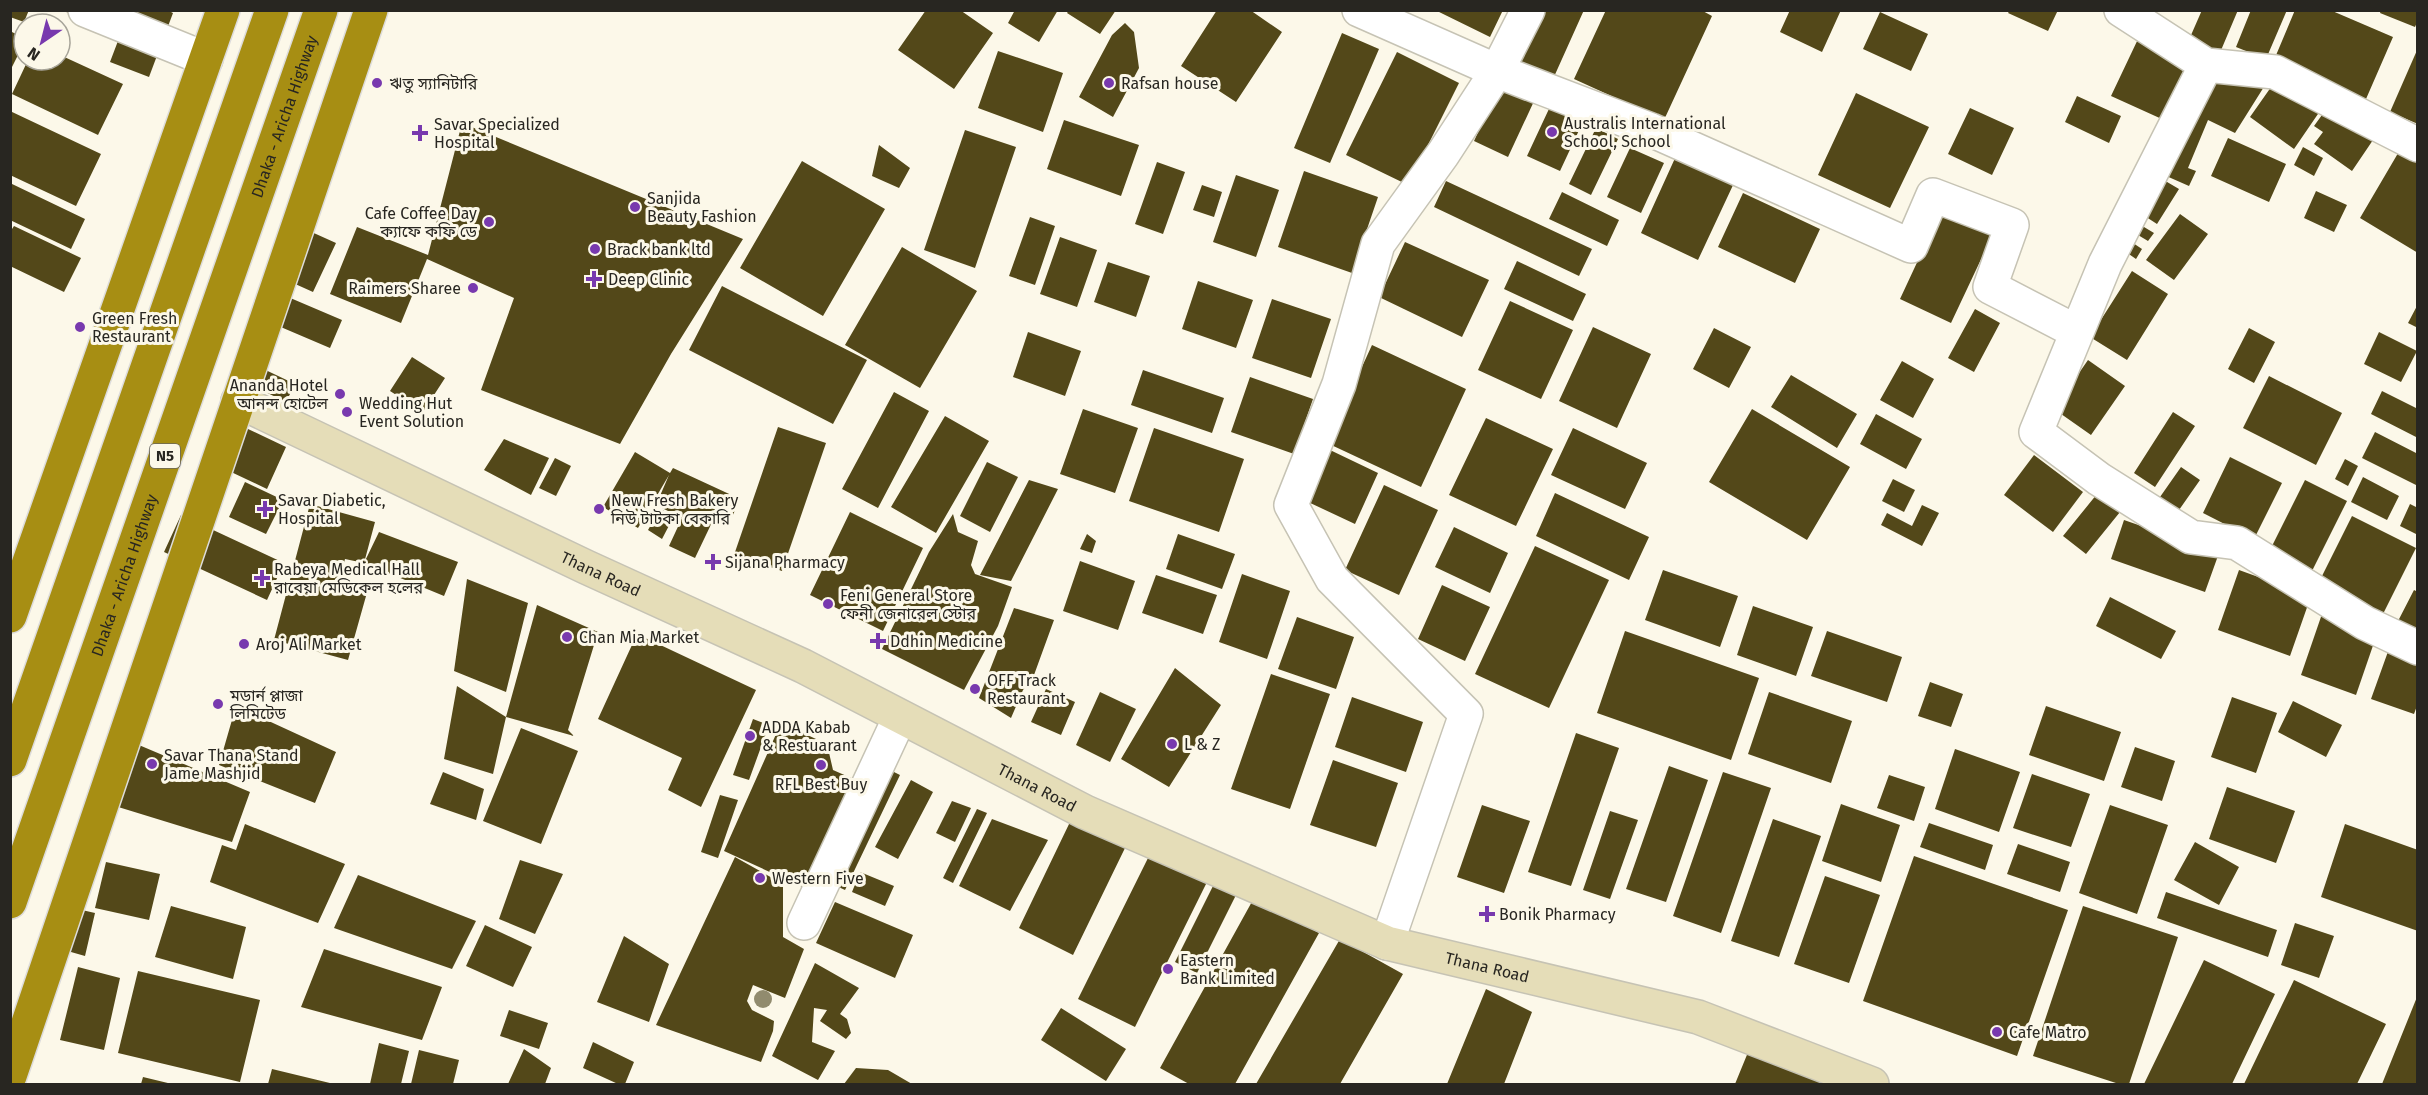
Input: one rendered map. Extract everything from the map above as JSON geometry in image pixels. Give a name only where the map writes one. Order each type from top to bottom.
[{"type":"highway","points":[[10,616],[223,10]]},
{"type":"highway","points":[[10,760],[272,10]]},
{"type":"highway","name":"Dhaka - Aricha Highway","points":[[10,902],[321,10]]},
{"type":"highway","points":[[10,1076],[371,10]]},
{"type":"street","points":[[85,10],[206,59]]},
{"type":"street","points":[[1359,10],[1497,70],[1651,130],[1911,246],[1933,195],[2012,225],[1990,287],[2077,332]]},
{"type":"street","points":[[1387,943],[1467,714],[1332,579],[1291,506],[1339,384],[1378,244],[1443,154],[1497,70],[1528,10]]},
{"type":"street","points":[[2121,10],[2206,65],[2275,72],[2418,145]]},
{"type":"street","points":[[2206,65],[2105,264],[2036,432],[2098,479],[2191,537],[2237,543],[2365,622],[2418,648]]},
{"type":"street","name":"Thana Road","points":[[238,401],[576,562],[803,666],[1085,812],[1387,943],[1698,1017],[1872,1084]]},
{"type":"street","points":[[804,923],[900,717]]},
{"type":"building","points":[[10,10],[29,10],[28,12],[12,12],[12,18]]},
{"type":"building","points":[[61,10],[167,10],[173,13],[149,77],[110,62],[121,33],[72,14],[72,12]]},
{"type":"building","points":[[926,10],[960,10],[993,33],[954,89],[898,50]]},
{"type":"building","points":[[1015,10],[1058,10],[1039,42],[1008,23]]},
{"type":"building","points":[[1069,10],[1116,10],[1100,34],[1067,13]]},
{"type":"building","points":[[1217,10],[1250,10],[1282,32],[1236,102],[1181,66]]},
{"type":"building","points":[[1435,10],[1503,10],[1490,37]]},
{"type":"building","points":[[1543,10],[1584,10],[1553,79],[1519,62]]},
{"type":"building","points":[[1606,10],[1701,10],[1712,16],[1664,120],[1574,79]]},
{"type":"building","points":[[1790,10],[1841,10],[1822,52],[1780,32]]},
{"type":"building","points":[[2010,10],[2058,10],[2048,31],[2008,13]]},
{"type":"building","points":[[2202,10],[2238,10],[2219,55],[2188,42]]},
{"type":"building","points":[[2251,10],[2287,10],[2266,59],[2236,47]]},
{"type":"building","points":[[2295,10],[2330,10],[2393,37],[2366,99],[2274,60]]},
{"type":"building","points":[[2381,10],[2418,10],[2418,20],[2415,27],[2380,13]]},
{"type":"building","points":[[1880,12],[1928,34],[1911,71],[1863,49]]},
{"type":"building","name":"Rafsan house","points":[[1125,23],[1134,32],[1139,68],[1113,117],[1079,97],[1112,35]]},
{"type":"building","points":[[10,31],[12,32],[12,67],[10,71]]},
{"type":"building","points":[[1342,33],[1379,49],[1330,163],[1294,148]]},
{"type":"building","points":[[2139,37],[2191,62],[2164,120],[2111,96]]},
{"type":"building","points":[[2418,48],[2418,124],[2390,112]]},
{"type":"building","points":[[998,51],[1063,73],[1043,132],[978,108]]},
{"type":"building","points":[[1397,52],[1459,83],[1408,185],[1346,155]]},
{"type":"building","points":[[72,61],[123,84],[98,135],[12,94],[22,72],[72,72]]},
{"type":"building","points":[[2209,71],[2267,82],[2235,133],[2208,120],[2188,168],[2196,171],[2189,186],[2164,175]]},
{"type":"building","points":[[2276,80],[2320,111],[2294,149],[2250,117]]},
{"type":"building","points":[[1501,83],[1535,99],[1508,157],[1474,141]]},
{"type":"building","points":[[1856,93],[1929,127],[1890,208],[1818,175]]},
{"type":"building","points":[[1555,96],[1588,111],[1560,171],[1527,156]]},
{"type":"building","points":[[2077,96],[2121,116],[2109,143],[2065,122]]},
{"type":"building","points":[[1970,108],[2014,128],[1992,175],[1948,154]]},
{"type":"building","points":[[2327,108],[2373,140],[2352,171],[2314,144],[2323,132],[2314,126]]},
{"type":"building","points":[[10,111],[101,154],[76,206],[10,175]]},
{"type":"building","points":[[1064,120],[1139,145],[1121,196],[1047,169]]},
{"type":"building","name":"Deep Clinic","points":[[462,123],[743,239],[671,354],[620,444],[481,390],[514,298],[427,259],[401,323],[330,294],[357,227],[428,255]]},
{"type":"building","points":[[1596,128],[1618,139],[1591,195],[1569,184]]},
{"type":"building","points":[[965,130],[1016,147],[975,268],[924,250]]},
{"type":"building","points":[[2228,138],[2286,164],[2269,202],[2211,176]]},
{"type":"building","points":[[2404,143],[2418,151],[2418,253],[2360,218]]},
{"type":"building","points":[[879,145],[910,168],[899,188],[872,176]]},
{"type":"building","points":[[2303,147],[2323,158],[2314,176],[2294,165]]},
{"type":"building","points":[[1630,148],[1664,163],[1641,213],[1607,197]]},
{"type":"building","points":[[1676,156],[1734,183],[1698,260],[1641,233]]},
{"type":"building","points":[[802,161],[885,209],[823,316],[740,268]]},
{"type":"building","points":[[1157,162],[1185,172],[1163,234],[1135,224]]},
{"type":"building","points":[[1304,171],[1378,197],[1352,273],[1278,247]]},
{"type":"building","points":[[1236,175],[1279,190],[1256,257],[1213,242]]},
{"type":"building","points":[[2162,179],[2179,189],[2157,224],[2140,213]]},
{"type":"building","points":[[1446,181],[1592,249],[1579,276],[1434,207]]},
{"type":"building","points":[[10,183],[85,219],[71,249],[10,220]]},
{"type":"building","points":[[1202,185],[1222,192],[1214,217],[1193,210]]},
{"type":"building","points":[[2316,191],[2347,205],[2334,232],[2304,218]]},
{"type":"building","points":[[1562,192],[1619,220],[1607,246],[1549,219]]},
{"type":"building","points":[[1743,193],[1820,229],[1795,283],[1718,247]]},
{"type":"building","points":[[1941,211],[1992,236],[1951,323],[1900,299]]},
{"type":"building","points":[[2180,214],[2208,234],[2174,280],[2146,260]]},
{"type":"building","points":[[1030,217],[1055,226],[1035,285],[1009,276]]},
{"type":"building","points":[[2139,224],[2154,233],[2148,241],[2133,232]]},
{"type":"building","points":[[296,225],[336,243],[313,292],[273,274]]},
{"type":"building","points":[[14,226],[81,258],[64,292],[10,266],[10,232]]},
{"type":"building","points":[[1060,237],[1097,250],[1077,307],[1040,294]]},
{"type":"building","points":[[2130,241],[2142,249],[2136,259],[2123,250]]},
{"type":"building","points":[[1405,242],[1489,280],[1462,337],[1379,297]]},
{"type":"building","points":[[902,247],[977,291],[920,388],[845,345]]},
{"type":"building","points":[[1517,261],[1586,294],[1573,321],[1504,289]]},
{"type":"building","points":[[1108,262],[1150,276],[1136,317],[1094,302]]},
{"type":"building","points":[[2132,271],[2168,294],[2127,360],[2090,337]]},
{"type":"building","points":[[1198,281],[1253,300],[1236,348],[1182,329]]},
{"type":"building","points":[[722,286],[867,360],[833,424],[689,350]]},
{"type":"building","points":[[288,297],[342,320],[330,348],[276,325]]},
{"type":"building","points":[[1272,299],[1331,319],[1311,378],[1252,358]]},
{"type":"building","points":[[1510,301],[1573,330],[1541,399],[1478,370]]},
{"type":"building","points":[[2418,304],[2418,328],[2408,323]]},
{"type":"building","points":[[1975,309],[2000,323],[1974,372],[1948,358]]},
{"type":"building","points":[[1593,327],[1651,354],[1617,428],[1559,401]]},
{"type":"building","points":[[1714,328],[1751,347],[1729,388],[1693,369]]},
{"type":"building","points":[[2249,328],[2275,342],[2254,383],[2228,369]]},
{"type":"building","points":[[1028,332],[1081,351],[1065,396],[1013,377]]},
{"type":"building","points":[[2379,332],[2417,351],[2401,382],[2364,364]]},
{"type":"building","points":[[1372,345],[1466,389],[1421,487],[1327,443]]},
{"type":"building","points":[[238,357],[295,384],[286,402],[230,375]]},
{"type":"building","points":[[412,357],[445,378],[423,412],[390,391]]},
{"type":"building","points":[[2088,360],[2125,386],[2091,435],[2054,409]]},
{"type":"building","points":[[1902,361],[1934,379],[1913,418],[1880,400]]},
{"type":"building","points":[[1143,370],[1224,398],[1212,433],[1131,405]]},
{"type":"building","points":[[1791,375],[1857,414],[1837,448],[1771,407]]},
{"type":"building","points":[[2269,376],[2342,413],[2316,465],[2243,428]]},
{"type":"building","points":[[1250,377],[1313,399],[1294,454],[1231,432]]},
{"type":"building","points":[[2382,391],[2418,409],[2418,438],[2371,414]]},
{"type":"building","points":[[894,392],[929,411],[878,508],[842,489]]},
{"type":"building","points":[[1083,409],[1138,428],[1115,493],[1060,474]]},
{"type":"building","points":[[1752,409],[1850,467],[1807,540],[1709,482]]},
{"type":"building","points":[[2173,412],[2195,426],[2155,487],[2134,473]]},
{"type":"building","points":[[1876,414],[1922,439],[1906,469],[1860,444]]},
{"type":"building","points":[[945,416],[989,441],[936,533],[891,507]]},
{"type":"building","points":[[1486,418],[1553,449],[1516,526],[1449,495]]},
{"type":"building","points":[[231,421],[286,447],[267,489],[212,463]]},
{"type":"building","points":[[778,427],[826,443],[782,571],[734,555]]},
{"type":"building","points":[[1154,428],[1244,459],[1219,532],[1129,501]]},
{"type":"building","points":[[1573,428],[1647,463],[1625,509],[1551,475]]},
{"type":"building","points":[[2375,432],[2418,454],[2418,486],[2362,458]]},
{"type":"building","points":[[504,439],[549,458],[531,495],[484,470]]},
{"type":"building","points":[[1330,450],[1378,473],[1355,524],[1306,501]]},
{"type":"building","points":[[635,452],[670,473],[673,468],[740,499],[732,517],[716,514],[695,558],[669,546],[682,518],[656,505],[669,475],[638,528],[603,507]]},
{"type":"building","points":[[2034,455],[2083,492],[2053,532],[2004,495]]},
{"type":"building","points":[[2230,457],[2282,483],[2254,539],[2203,513]]},
{"type":"building","points":[[555,458],[571,466],[556,496],[539,488]]},
{"type":"building","points":[[2345,459],[2358,466],[2348,486],[2335,479]]},
{"type":"building","points":[[987,462],[1018,477],[990,532],[960,516]]},
{"type":"building","points":[[2181,467],[2200,480],[2179,510],[2160,497]]},
{"type":"building","points":[[2363,477],[2399,496],[2387,520],[2351,502]]},
{"type":"building","points":[[1893,479],[1915,490],[1904,512],[1882,501]]},
{"type":"building","points":[[1029,480],[1058,489],[1011,581],[980,575]]},
{"type":"building","points":[[2305,480],[2347,501],[2310,575],[2268,554]]},
{"type":"building","points":[[245,482],[283,500],[266,534],[229,517]]},
{"type":"building","points":[[1384,485],[1438,510],[1399,595],[1345,570]]},
{"type":"building","points":[[1555,493],[1649,537],[1629,580],[1536,536]]},
{"type":"building","points":[[2097,494],[2120,512],[2086,554],[2063,536]]},
{"type":"building","points":[[310,504],[375,522],[364,563],[345,559],[339,581],[368,589],[348,660],[274,640]]},
{"type":"building","points":[[2410,504],[2418,508],[2418,535],[2400,526]]},
{"type":"building","points":[[1922,505],[1939,513],[1922,546],[1881,525],[1887,513],[1912,526]]},
{"type":"building","points":[[660,509],[674,516],[662,539],[648,530]]},
{"type":"building","points":[[850,512],[923,548],[883,631],[810,595]]},
{"type":"building","points":[[953,514],[958,532],[978,541],[971,565],[975,574],[1012,587],[998,626],[964,690],[882,649],[929,552]]},
{"type":"building","points":[[181,515],[284,563],[267,600],[164,552]]},
{"type":"building","points":[[2352,516],[2416,548],[2382,616],[2318,584]]},
{"type":"building","points":[[2124,520],[2219,553],[2205,592],[2111,559]]},
{"type":"building","points":[[1454,527],[1508,553],[1490,593],[1435,567]]},
{"type":"building","points":[[379,532],[458,562],[444,596],[364,563]]},
{"type":"building","points":[[1087,534],[1096,541],[1092,553],[1080,549]]},
{"type":"building","points":[[1178,534],[1235,554],[1222,589],[1166,569]]},
{"type":"building","points":[[1535,546],[1609,580],[1549,708],[1475,674]]},
{"type":"building","points":[[1080,561],[1135,581],[1118,630],[1063,611]]},
{"type":"building","points":[[1663,570],[1738,596],[1720,647],[1645,620]]},
{"type":"building","points":[[2239,570],[2311,596],[2290,656],[2218,630]]},
{"type":"building","points":[[1242,574],[1290,591],[1267,659],[1219,642]]},
{"type":"building","points":[[1156,575],[1217,595],[1203,634],[1142,613]]},
{"type":"building","points":[[467,579],[528,603],[506,692],[454,671]]},
{"type":"building","points":[[1442,585],[1490,607],[1465,661],[1418,639]]},
{"type":"building","points":[[2414,590],[2418,592],[2418,633],[2397,623]]},
{"type":"building","points":[[2110,597],[2176,631],[2161,659],[2096,626]]},
{"type":"building","points":[[537,605],[598,632],[568,730],[574,736],[506,717]]},
{"type":"building","points":[[1753,606],[1813,627],[1796,676],[1737,655]]},
{"type":"building","points":[[1014,608],[1054,620],[1034,675],[1023,690],[1011,718],[979,698]]},
{"type":"building","points":[[2323,611],[2378,631],[2356,695],[2301,675]]},
{"type":"building","points":[[1297,617],[1354,637],[1336,689],[1278,669]]},
{"type":"building","points":[[1625,631],[1759,678],[1731,760],[1597,713]]},
{"type":"building","points":[[1827,631],[1902,657],[1887,702],[1811,676]]},
{"type":"building","points":[[637,634],[756,690],[701,807],[668,790],[682,758],[598,719]]},
{"type":"building","points":[[2390,646],[2418,655],[2418,703],[2414,714],[2371,699]]},
{"type":"building","points":[[1175,668],[1221,705],[1169,787],[1121,759]]},
{"type":"building","points":[[1271,674],[1330,694],[1290,809],[1231,789]]},
{"type":"building","points":[[1930,682],[1963,694],[1951,727],[1918,716]]},
{"type":"building","points":[[457,686],[506,717],[493,774],[444,759]]},
{"type":"building","points":[[1046,689],[1075,702],[1061,735],[1031,722]]},
{"type":"building","points":[[1100,692],[1136,709],[1110,762],[1076,745]]},
{"type":"building","points":[[1769,692],[1852,721],[1831,783],[1748,754]]},
{"type":"building","points":[[1352,697],[1423,722],[1406,772],[1335,747]]},
{"type":"building","points":[[2232,697],[2277,713],[2256,773],[2211,757]]},
{"type":"building","points":[[2293,701],[2342,725],[2326,757],[2278,732]]},
{"type":"building","points":[[236,706],[336,752],[315,803],[219,765]]},
{"type":"building","points":[[2046,706],[2121,732],[2104,781],[2029,755]]},
{"type":"building","points":[[753,719],[769,725],[749,780],[733,775]]},
{"type":"building","points":[[781,723],[827,744],[833,770],[858,781],[809,890],[724,851]]},
{"type":"building","points":[[521,728],[578,751],[541,844],[483,821]]},
{"type":"building","points":[[1576,733],[1619,748],[1571,886],[1528,872]]},
{"type":"building","name":"Savar Thana Stand Jame Mashjid","points":[[120,737],[250,792],[232,842],[115,806]]},
{"type":"building","points":[[2135,747],[2175,761],[2162,801],[2121,787]]},
{"type":"building","points":[[1955,749],[2020,772],[1999,832],[1935,809]]},
{"type":"building","points":[[1333,760],[1398,783],[1376,847],[1310,825]]},
{"type":"building","points":[[1669,766],[1708,780],[1666,902],[1626,889]]},
{"type":"building","points":[[886,768],[900,775],[845,890],[830,883]]},
{"type":"building","points":[[443,772],[484,789],[476,820],[430,804]]},
{"type":"building","points":[[1723,772],[1771,788],[1721,933],[1673,916]]},
{"type":"building","points":[[2032,774],[2090,794],[2071,847],[2013,828]]},
{"type":"building","points":[[1889,775],[1925,787],[1914,821],[1877,808]]},
{"type":"building","points":[[911,780],[933,792],[898,859],[875,847]]},
{"type":"building","points":[[2227,787],[2295,811],[2276,863],[2209,839]]},
{"type":"building","points":[[720,795],[738,800],[718,858],[701,852]]},
{"type":"building","points":[[952,801],[971,808],[955,842],[936,833]]},
{"type":"building","points":[[1841,804],[1900,825],[1881,882],[1822,861]]},
{"type":"building","points":[[1482,805],[1530,821],[1504,893],[1457,877]]},
{"type":"building","points":[[2110,805],[2168,825],[2137,914],[2079,893]]},
{"type":"building","points":[[977,809],[987,813],[953,883],[943,878]]},
{"type":"building","points":[[1610,811],[1638,820],[1610,899],[1583,890]]},
{"type":"building","points":[[992,819],[1048,840],[1010,911],[959,886]]},
{"type":"building","points":[[1773,819],[1821,836],[1779,957],[1731,941]]},
{"type":"building","points":[[1070,822],[1125,848],[1073,955],[1019,928]]},
{"type":"building","points":[[1929,823],[1993,845],[1985,870],[1920,847]]},
{"type":"building","points":[[245,824],[345,864],[318,923],[210,882],[222,845],[236,850]]},
{"type":"building","points":[[2345,824],[2418,850],[2418,931],[2321,897]]},
{"type":"building","points":[[2195,842],[2239,867],[2219,905],[2174,880]]},
{"type":"building","points":[[2018,844],[2070,862],[2060,892],[2007,874]]},
{"type":"building","points":[[1150,854],[1207,882],[1135,1027],[1078,999]]},
{"type":"building","points":[[1914,856],[2068,910],[2017,1056],[1863,1001]]},
{"type":"building","points":[[735,857],[783,884],[783,937],[804,949],[785,998],[753,985],[747,1001],[752,1010],[774,1021],[773,1031],[761,1062],[656,1025]]},
{"type":"building","points":[[520,860],[563,874],[535,934],[499,919]]},
{"type":"building","points":[[106,862],[160,874],[149,920],[95,908]]},
{"type":"building","points":[[860,872],[894,886],[885,906],[852,892]]},
{"type":"building","points":[[358,875],[476,921],[452,969],[334,928]]},
{"type":"building","points":[[1825,876],[1880,895],[1849,983],[1794,964]]},
{"type":"building","points":[[1215,882],[1237,893],[1197,973],[1175,962]]},
{"type":"building","points":[[2166,892],[2277,930],[2268,957],[2157,918]]},
{"type":"building","points":[[1254,898],[1319,933],[1235,1084],[1189,1084],[1160,1068]]},
{"type":"building","points":[[835,902],[913,935],[895,978],[816,943]]},
{"type":"building","points":[[60,905],[95,913],[85,956],[50,946]]},
{"type":"building","points":[[171,906],[246,927],[233,979],[155,957]]},
{"type":"building","points":[[2083,906],[2178,937],[2129,1084],[2119,1084],[2033,1056]]},
{"type":"building","points":[[2295,923],[2334,936],[2319,978],[2281,965]]},
{"type":"building","points":[[485,925],[532,947],[513,987],[466,966]]},
{"type":"building","points":[[624,936],[669,964],[649,1022],[597,1002]]},
{"type":"building","points":[[1340,939],[1403,974],[1340,1084],[1256,1084]]},
{"type":"building","points":[[324,949],[442,987],[422,1040],[301,1007]]},
{"type":"building","points":[[2204,960],[2275,994],[2232,1084],[2144,1084]]},
{"type":"building","points":[[815,963],[859,988],[840,1014],[847,1019],[851,1033],[846,1039],[820,1021],[827,1010],[814,1008],[812,1042],[835,1051],[818,1080],[772,1056]]},
{"type":"building","points":[[78,967],[120,978],[104,1050],[60,1040]]},
{"type":"building","points":[[138,971],[260,1000],[240,1082],[118,1053]]},
{"type":"building","points":[[2294,980],[2386,1024],[2357,1084],[2244,1084]]},
{"type":"building","points":[[1486,989],[1532,1012],[1504,1084],[1447,1084]]},
{"type":"building","points":[[2417,997],[2418,1084],[2382,1084]]},
{"type":"building","points":[[1061,1008],[1126,1049],[1106,1081],[1041,1040]]},
{"type":"building","points":[[509,1010],[548,1023],[539,1049],[500,1036]]},
{"type":"building","points":[[593,1042],[634,1062],[625,1084],[618,1084],[583,1068]]},
{"type":"building","points":[[379,1043],[409,1051],[401,1084],[370,1084]]},
{"type":"building","points":[[1751,1045],[1825,1076],[1821,1084],[1735,1084]]},
{"type":"building","points":[[524,1049],[551,1068],[545,1084],[508,1084]]},
{"type":"building","points":[[419,1050],[459,1060],[453,1084],[411,1084]]},
{"type":"building","points":[[856,1068],[888,1070],[912,1084],[844,1084]]},
{"type":"building","points":[[272,1069],[334,1084],[268,1084]]},
{"type":"building","points":[[143,1077],[172,1084],[141,1084]]},
{"type":"place","name":"ঋতু স্যানিটারি","points":[[377,83]]},
{"type":"place","name":"Rafsan house","points":[[1109,83]]},
{"type":"place","name":"Australis International School, School","points":[[1552,132]]},
{"type":"place","name":"Savar Specialized Hospital","points":[[420,133]]},
{"type":"place","name":"Sanjida Beauty Fashion","points":[[635,207]]},
{"type":"place","name":"Cafe Coffee Day ক্যাফে কফি ডে","points":[[489,222]]},
{"type":"place","name":"Brack bank ltd","points":[[595,249]]},
{"type":"place","name":"Deep Clinic","points":[[594,279]]},
{"type":"place","name":"Raimers Sharee","points":[[473,288]]},
{"type":"place","name":"Green Fresh Restaurant","points":[[80,327]]},
{"type":"place","name":"Ananda Hotel আনন্দ হোটেল","points":[[340,394]]},
{"type":"place","name":"Wedding Hut Event Solution","points":[[347,412]]},
{"type":"place","name":"Savar Diabetic, Hospital","points":[[265,509]]},
{"type":"place","name":"New Fresh Bakery নিউ টাটকা বেকারি","points":[[599,509]]},
{"type":"place","name":"Sijana Pharmacy","points":[[713,562]]},
{"type":"place","name":"Rabeya Medical Hall রাবেয়া মেডিকেল হলের","points":[[262,578]]},
{"type":"place","name":"Feni General Store ফেনী জেনারেল স্টোর","points":[[828,604]]},
{"type":"place","name":"Chan Mia Market","points":[[567,637]]},
{"type":"place","name":"Ddhin Medicine","points":[[878,641]]},
{"type":"place","name":"Aroj Ali Market","points":[[244,644]]},
{"type":"place","name":"OFF Track Restaurant","points":[[975,689]]},
{"type":"place","name":"মডার্ন প্লাজা লিমিটেড","points":[[218,704]]},
{"type":"place","name":"ADDA Kabab & Restuarant","points":[[750,736]]},
{"type":"place","name":"L & Z","points":[[1172,744]]},
{"type":"place","name":"Savar Thana Stand Jame Mashjid","points":[[152,764]]},
{"type":"place","name":"RFL Best Buy","points":[[821,765]]},
{"type":"place","name":"Western Five","points":[[760,878]]},
{"type":"place","name":"Bonik Pharmacy","points":[[1487,914]]},
{"type":"place","name":"Eastern Bank Limited","points":[[1168,969]]},
{"type":"place","name":"Cafe Matro","points":[[1997,1032]]}]
